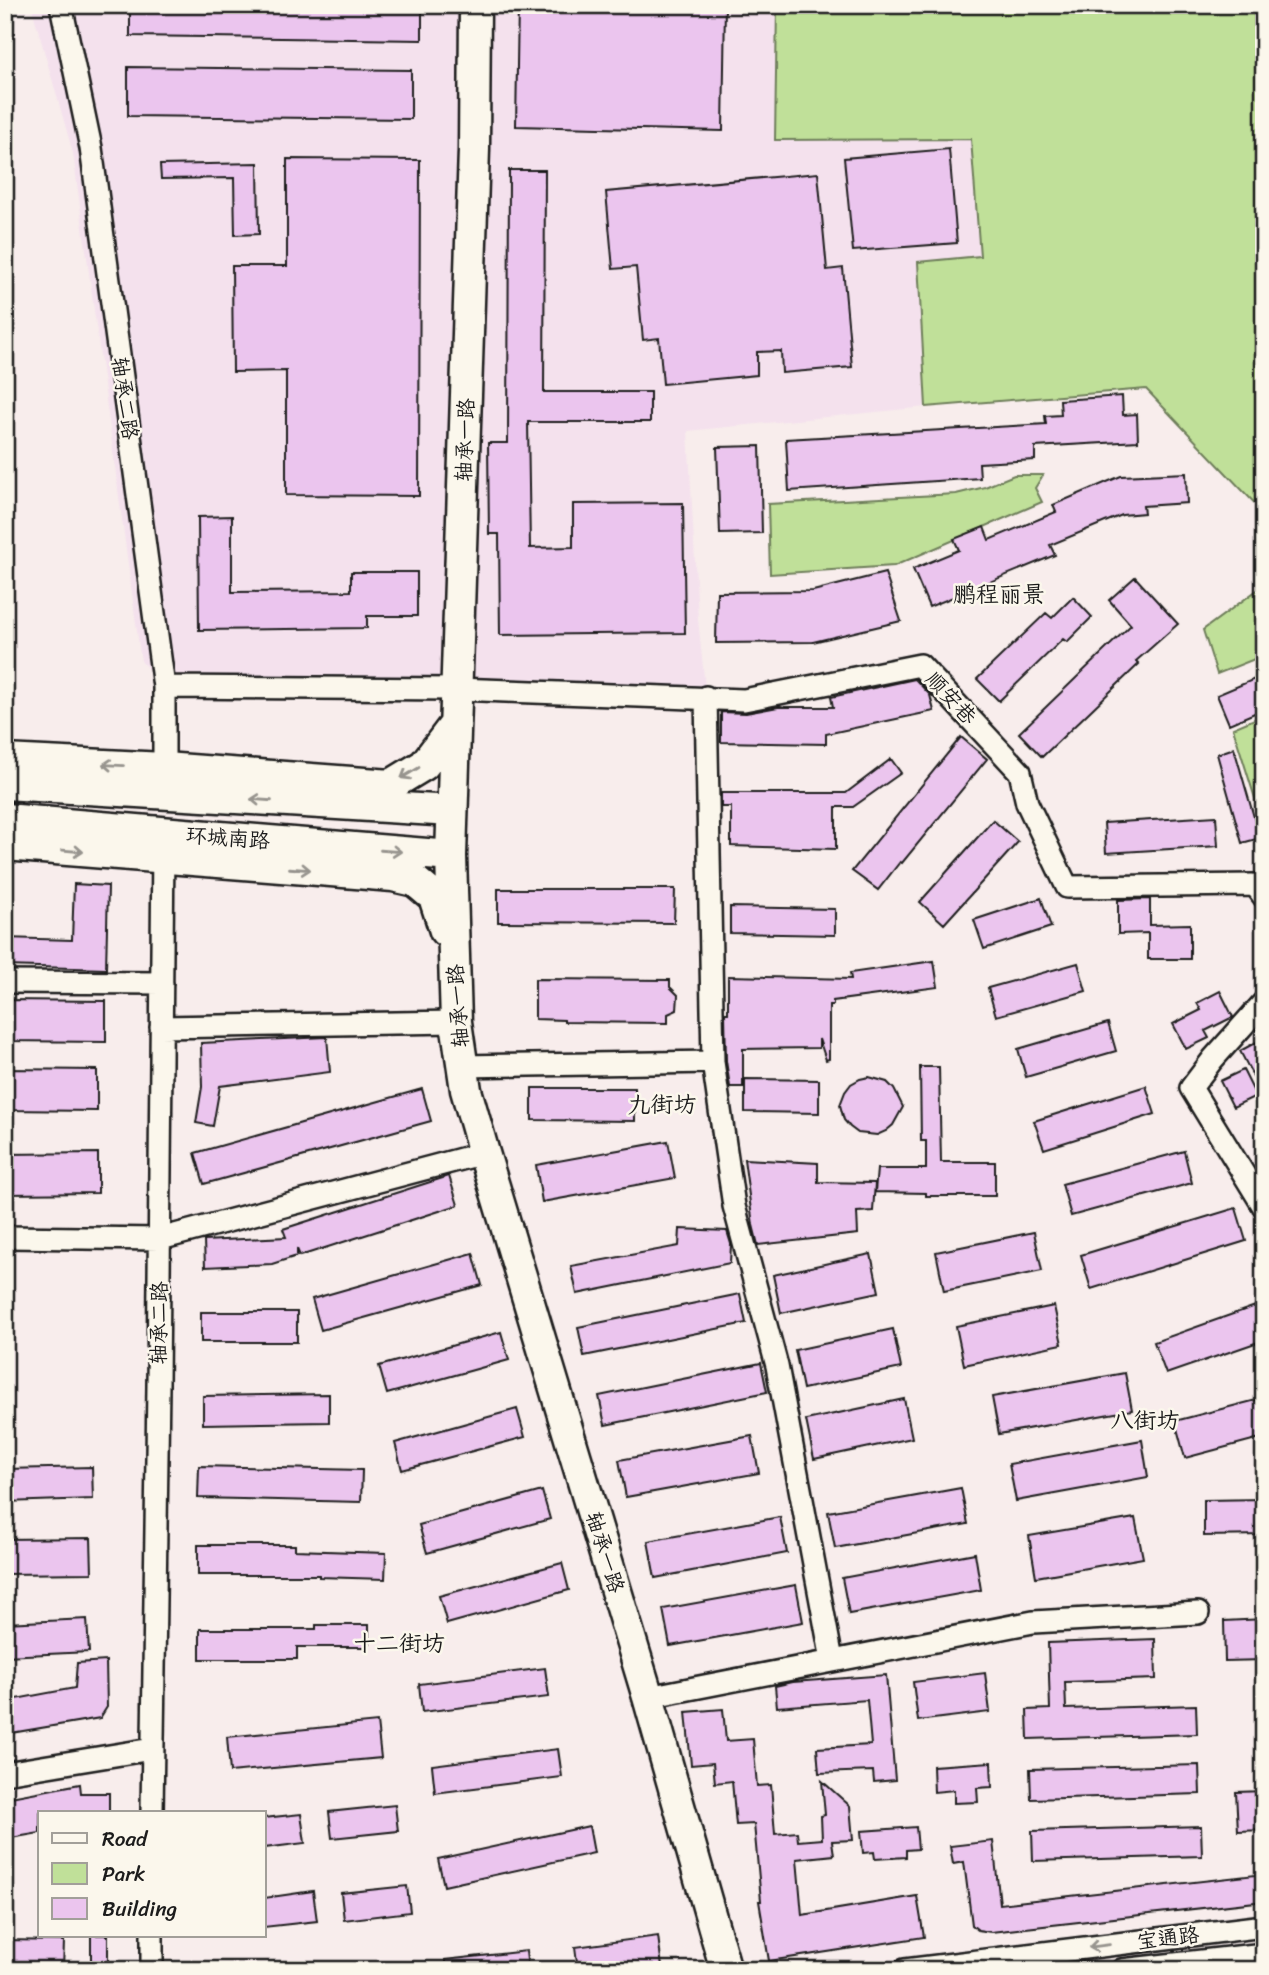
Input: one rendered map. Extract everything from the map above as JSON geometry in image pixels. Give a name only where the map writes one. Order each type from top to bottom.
[{"type":"street","name":"轴承二路","points":[[61,5],[91,148],[164,687],[164,781]]},
{"type":"street","name":"轴承一路","points":[[475,5],[474,163],[451,856],[456,1022],[467,1090],[484,1153],[648,1696],[726,1970]]},
{"type":"street","name":"顺安巷","points":[[164,687],[456,689],[744,700],[920,666],[1020,772],[1027,803],[1067,887],[1255,885],[1264,897]]},
{"type":"street","points":[[706,697],[713,1062],[734,1206],[776,1366],[832,1660]]},
{"type":"street","points":[[5,760],[164,781],[391,785],[424,765],[455,724]]},
{"type":"street","name":"环城南路","points":[[5,784],[164,781],[452,811]]},
{"type":"street","name":"环城南路","points":[[5,819],[163,846],[451,856]]},
{"type":"street","points":[[5,845],[163,846],[415,881],[434,897],[454,960]]},
{"type":"street","name":"轴承二路","points":[[152,1811],[163,846]]},
{"type":"street","points":[[5,982],[162,984]]},
{"type":"street","points":[[1264,1002],[1191,1088],[1264,1207]]},
{"type":"street","points":[[161,1027],[456,1022]]},
{"type":"street","points":[[463,1066],[713,1062]]},
{"type":"street","points":[[5,1237],[160,1239],[484,1153]]},
{"type":"street","points":[[648,1696],[1033,1622],[1198,1613]]},
{"type":"street","points":[[5,1773],[152,1749]]},
{"type":"street","name":"宝通路","points":[[905,1970],[1264,1926]]},
{"type":"street","points":[[152,1937],[152,1970]]},
{"type":"street","name":"宝通路","points":[[1122,1970],[1264,1954]]},
{"type":"shaded area","points":[[31,5],[777,5],[775,139],[971,139],[980,256],[923,345],[926,407],[688,431],[698,619],[706,697],[164,687],[141,661],[73,153]]},
{"type":"green space","points":[[777,5],[1264,5],[1264,513],[1146,389],[926,407],[918,262],[980,256],[971,139],[775,140]]},
{"type":"green space","points":[[1014,475],[1043,475],[1035,488],[1042,502],[894,566],[770,574],[768,504],[956,494],[985,487]]},
{"type":"green space","points":[[1264,585],[1264,669],[1257,658],[1217,674],[1203,630]]},
{"type":"green space","points":[[1264,715],[1264,827],[1233,728]]},
{"type":"building","points":[[130,5],[422,5],[422,40],[130,36]]},
{"type":"building","points":[[518,5],[725,5],[723,131],[516,126]]},
{"type":"building","points":[[128,67],[411,70],[411,119],[128,116]]},
{"type":"building","points":[[949,149],[957,243],[853,251],[844,158]]},
{"type":"building","points":[[287,159],[420,160],[419,496],[286,495],[286,371],[233,372],[232,266],[287,266]]},
{"type":"building","points":[[258,163],[259,234],[235,235],[234,178],[161,179],[160,165]]},
{"type":"building","points":[[509,170],[545,170],[544,392],[650,392],[650,422],[528,422],[530,548],[573,547],[573,504],[683,503],[685,633],[500,635],[499,534],[489,534],[488,443],[508,443]]},
{"type":"building","points":[[818,173],[827,270],[843,268],[852,367],[782,373],[781,351],[757,352],[757,375],[663,384],[659,338],[643,340],[636,267],[613,269],[606,192]]},
{"type":"building","points":[[1122,396],[1123,415],[1137,414],[1138,441],[1035,447],[1035,460],[979,463],[980,478],[789,491],[786,439],[1046,424],[1045,416],[1061,415],[1060,400]]},
{"type":"building","points":[[760,446],[762,533],[720,534],[717,447]]},
{"type":"building","points":[[1186,473],[1187,503],[1143,506],[1144,513],[1122,515],[1050,545],[1055,555],[929,607],[913,569],[959,550],[954,539],[984,527],[989,540],[1056,512],[1053,505],[1121,476]]},
{"type":"building","points":[[232,516],[232,592],[351,591],[351,572],[417,572],[417,616],[367,616],[367,628],[199,630],[198,517]]},
{"type":"building","points":[[885,573],[901,621],[813,642],[716,643],[717,592],[813,591]]},
{"type":"building","points":[[1135,577],[1178,624],[1136,661],[1139,664],[1042,757],[1019,733],[1131,625],[1109,600]]},
{"type":"building","points":[[1073,597],[1092,617],[1067,642],[1063,639],[999,701],[977,679],[1046,613],[1052,618]]},
{"type":"building","points":[[1257,678],[1264,694],[1264,709],[1229,724],[1217,695]]},
{"type":"building","points":[[915,679],[930,695],[934,711],[826,734],[826,744],[721,742],[721,712],[746,713],[778,707],[833,707],[831,697]]},
{"type":"building","points":[[961,737],[987,759],[878,890],[852,871]]},
{"type":"building","points":[[1234,748],[1260,838],[1242,843],[1217,754]]},
{"type":"building","points":[[891,759],[901,773],[853,807],[836,807],[836,849],[731,846],[731,807],[721,807],[721,793],[846,793]]},
{"type":"building","points":[[1216,816],[1218,846],[1106,853],[1104,823]]},
{"type":"building","points":[[993,820],[1018,842],[944,924],[920,902]]},
{"type":"building","points":[[74,884],[108,886],[106,969],[5,966],[5,938],[72,940]]},
{"type":"building","points":[[498,889],[675,889],[674,923],[498,922]]},
{"type":"building","points":[[1041,898],[1051,927],[984,949],[974,920]]},
{"type":"building","points":[[1150,899],[1150,925],[1190,924],[1190,959],[1148,959],[1148,933],[1118,934],[1118,900]]},
{"type":"building","points":[[730,907],[835,909],[835,935],[730,933]]},
{"type":"building","points":[[934,961],[938,987],[833,1001],[833,1005],[829,1005],[829,1059],[826,1060],[819,1039],[819,1048],[743,1049],[743,1087],[730,1087],[726,1061],[725,1013],[728,1013],[728,976],[851,979],[850,973]]},
{"type":"building","points":[[1078,963],[1086,991],[996,1016],[988,988]]},
{"type":"building","points":[[535,979],[670,980],[670,987],[678,995],[677,1010],[668,1014],[668,1023],[564,1022],[535,1019]]},
{"type":"building","points":[[1220,991],[1233,1017],[1205,1031],[1209,1038],[1186,1049],[1173,1024],[1201,1010],[1197,1003]]},
{"type":"building","points":[[5,1000],[106,1001],[106,1042],[5,1041]]},
{"type":"building","points":[[1108,1023],[1116,1051],[1026,1077],[1018,1049]]},
{"type":"building","points":[[327,1037],[330,1072],[220,1086],[213,1126],[196,1123],[202,1087],[201,1043]]},
{"type":"building","points":[[1264,1038],[1264,1071],[1253,1076],[1240,1051]]},
{"type":"building","points":[[920,1067],[939,1067],[941,1162],[995,1162],[995,1196],[926,1196],[926,1193],[875,1192],[877,1169],[926,1169],[926,1141],[921,1141]]},
{"type":"building","points":[[5,1069],[97,1070],[97,1111],[5,1110]]},
{"type":"building","points":[[1243,1070],[1256,1096],[1233,1107],[1220,1081]]},
{"type":"building","points":[[869,1077],[887,1082],[894,1089],[903,1107],[893,1125],[877,1135],[858,1133],[850,1127],[844,1120],[840,1105],[851,1084]]},
{"type":"building","points":[[745,1079],[819,1080],[819,1113],[745,1112]]},
{"type":"building","points":[[1146,1086],[1155,1114],[1044,1149],[1034,1121]]},
{"type":"building","points":[[532,1088],[635,1088],[635,1121],[532,1120]]},
{"type":"building","points":[[422,1089],[431,1121],[204,1184],[195,1153]]},
{"type":"building","points":[[668,1141],[675,1178],[542,1202],[536,1165]]},
{"type":"building","points":[[1184,1151],[1192,1183],[1071,1216],[1062,1184]]},
{"type":"building","points":[[98,1153],[98,1193],[5,1194],[5,1154]]},
{"type":"building","points":[[744,1159],[818,1163],[818,1182],[875,1183],[873,1211],[857,1212],[858,1234],[758,1245]]},
{"type":"building","points":[[449,1176],[458,1205],[300,1256],[297,1249],[297,1256],[272,1264],[205,1267],[204,1241],[286,1237],[283,1229]]},
{"type":"building","points":[[1236,1208],[1246,1241],[1091,1289],[1081,1255]]},
{"type":"building","points":[[680,1229],[727,1231],[731,1244],[730,1263],[577,1294],[571,1266],[679,1246]]},
{"type":"building","points":[[1034,1232],[1042,1271],[944,1291],[936,1252]]},
{"type":"building","points":[[473,1253],[482,1285],[321,1330],[312,1299]]},
{"type":"building","points":[[871,1254],[879,1292],[781,1313],[773,1275]]},
{"type":"building","points":[[740,1294],[746,1323],[584,1356],[578,1327]]},
{"type":"building","points":[[1264,1303],[1264,1340],[1166,1374],[1154,1342]]},
{"type":"building","points":[[1054,1306],[1062,1344],[964,1365],[956,1326]]},
{"type":"building","points":[[201,1312],[297,1312],[297,1342],[201,1342]]},
{"type":"building","points":[[893,1329],[901,1368],[803,1389],[795,1350]]},
{"type":"building","points":[[501,1332],[509,1360],[387,1394],[379,1366]]},
{"type":"building","points":[[761,1363],[767,1392],[605,1425],[599,1396]]},
{"type":"building","points":[[1125,1373],[1132,1410],[999,1434],[992,1397]]},
{"type":"building","points":[[329,1394],[329,1422],[203,1424],[203,1396]]},
{"type":"building","points":[[1264,1398],[1264,1437],[1185,1458],[1175,1421]]},
{"type":"building","points":[[904,1399],[912,1438],[814,1459],[806,1420]]},
{"type":"building","points":[[517,1409],[525,1437],[402,1470],[395,1443]]},
{"type":"building","points":[[752,1436],[759,1473],[626,1497],[619,1460]]},
{"type":"building","points":[[1142,1440],[1148,1477],[1016,1501],[1009,1464]]},
{"type":"building","points":[[199,1466],[362,1470],[361,1502],[198,1498]]},
{"type":"building","points":[[92,1467],[93,1499],[5,1502],[5,1469]]},
{"type":"building","points":[[961,1488],[968,1524],[835,1548],[828,1512]]},
{"type":"building","points":[[542,1491],[550,1519],[427,1553],[419,1525]]},
{"type":"building","points":[[1264,1499],[1264,1535],[1204,1536],[1204,1500]]},
{"type":"building","points":[[780,1517],[787,1553],[655,1578],[648,1541]]},
{"type":"building","points":[[1135,1518],[1143,1558],[1036,1577],[1029,1536]]},
{"type":"building","points":[[91,1538],[92,1573],[5,1574],[5,1539]]},
{"type":"building","points":[[198,1545],[295,1545],[295,1550],[386,1553],[385,1579],[319,1575],[198,1575]]},
{"type":"building","points":[[975,1553],[981,1590],[849,1614],[842,1578]]},
{"type":"building","points":[[562,1563],[569,1590],[447,1624],[439,1596]]},
{"type":"building","points":[[796,1585],[803,1622],[670,1646],[663,1609]]},
{"type":"building","points":[[87,1619],[89,1652],[5,1656],[5,1623]]},
{"type":"building","points":[[1264,1619],[1264,1660],[1225,1661],[1224,1621]]},
{"type":"building","points":[[316,1625],[369,1625],[369,1647],[297,1647],[297,1659],[200,1659],[200,1629],[316,1629]]},
{"type":"building","points":[[1155,1639],[1156,1679],[1065,1682],[1066,1709],[1196,1705],[1197,1734],[1028,1739],[1027,1710],[1050,1709],[1048,1643]]},
{"type":"building","points":[[106,1661],[107,1707],[100,1718],[5,1734],[5,1701],[75,1688],[77,1663]]},
{"type":"building","points":[[545,1668],[549,1697],[422,1712],[419,1684]]},
{"type":"building","points":[[985,1673],[990,1712],[918,1721],[913,1682]]},
{"type":"building","points":[[886,1675],[895,1780],[874,1782],[873,1771],[819,1773],[817,1748],[871,1745],[867,1700],[777,1707],[775,1686],[793,1682]]},
{"type":"building","points":[[723,1709],[726,1741],[753,1739],[757,1786],[771,1785],[775,1834],[797,1832],[798,1841],[822,1839],[821,1816],[825,1815],[822,1781],[850,1806],[853,1840],[832,1841],[834,1855],[797,1859],[802,1915],[917,1896],[924,1937],[769,1961],[759,1901],[754,1824],[736,1825],[732,1781],[715,1783],[713,1763],[691,1765],[686,1712]]},
{"type":"building","points":[[377,1722],[381,1758],[230,1772],[227,1737]]},
{"type":"building","points":[[558,1749],[562,1777],[435,1793],[432,1765]]},
{"type":"building","points":[[991,1762],[992,1787],[977,1788],[978,1802],[954,1803],[954,1790],[934,1792],[933,1766]]},
{"type":"building","points":[[1199,1765],[1200,1794],[1031,1799],[1030,1769]]},
{"type":"building","points":[[80,1784],[81,1793],[109,1793],[109,1811],[38,1811],[38,1833],[5,1839],[5,1798]]},
{"type":"building","points":[[1264,1791],[1264,1830],[1238,1831],[1236,1792]]},
{"type":"building","points":[[395,1805],[398,1831],[332,1838],[329,1812]]},
{"type":"building","points":[[301,1814],[305,1843],[266,1848],[266,1818]]},
{"type":"building","points":[[589,1826],[594,1853],[444,1886],[438,1859]]},
{"type":"building","points":[[1201,1826],[1202,1856],[1033,1861],[1032,1831]]},
{"type":"building","points":[[916,1827],[918,1849],[906,1850],[906,1857],[875,1859],[874,1852],[863,1853],[861,1831]]},
{"type":"building","points":[[993,1841],[1000,1904],[1264,1874],[1264,1901],[991,1932],[978,1930],[972,1925],[964,1862],[953,1864],[950,1846]]},
{"type":"building","points":[[407,1886],[410,1912],[344,1920],[341,1893]]},
{"type":"building","points":[[313,1891],[317,1921],[266,1927],[266,1898]]},
{"type":"building","points":[[658,1936],[662,1967],[644,1970],[578,1970],[575,1947]]},
{"type":"building","points":[[91,1937],[108,1937],[108,1970],[91,1970]]},
{"type":"building","points":[[5,1940],[64,1941],[63,1970],[5,1970]]},
{"type":"building","points":[[526,1951],[528,1970],[445,1970],[445,1960]]},
{"type":"district","name":"鹏程丽景","points":[[999,594]]},
{"type":"district","name":"九街坊","points":[[662,1104]]},
{"type":"district","name":"八街坊","points":[[1145,1420]]},
{"type":"district","name":"十二街坊","points":[[399,1643]]}]
